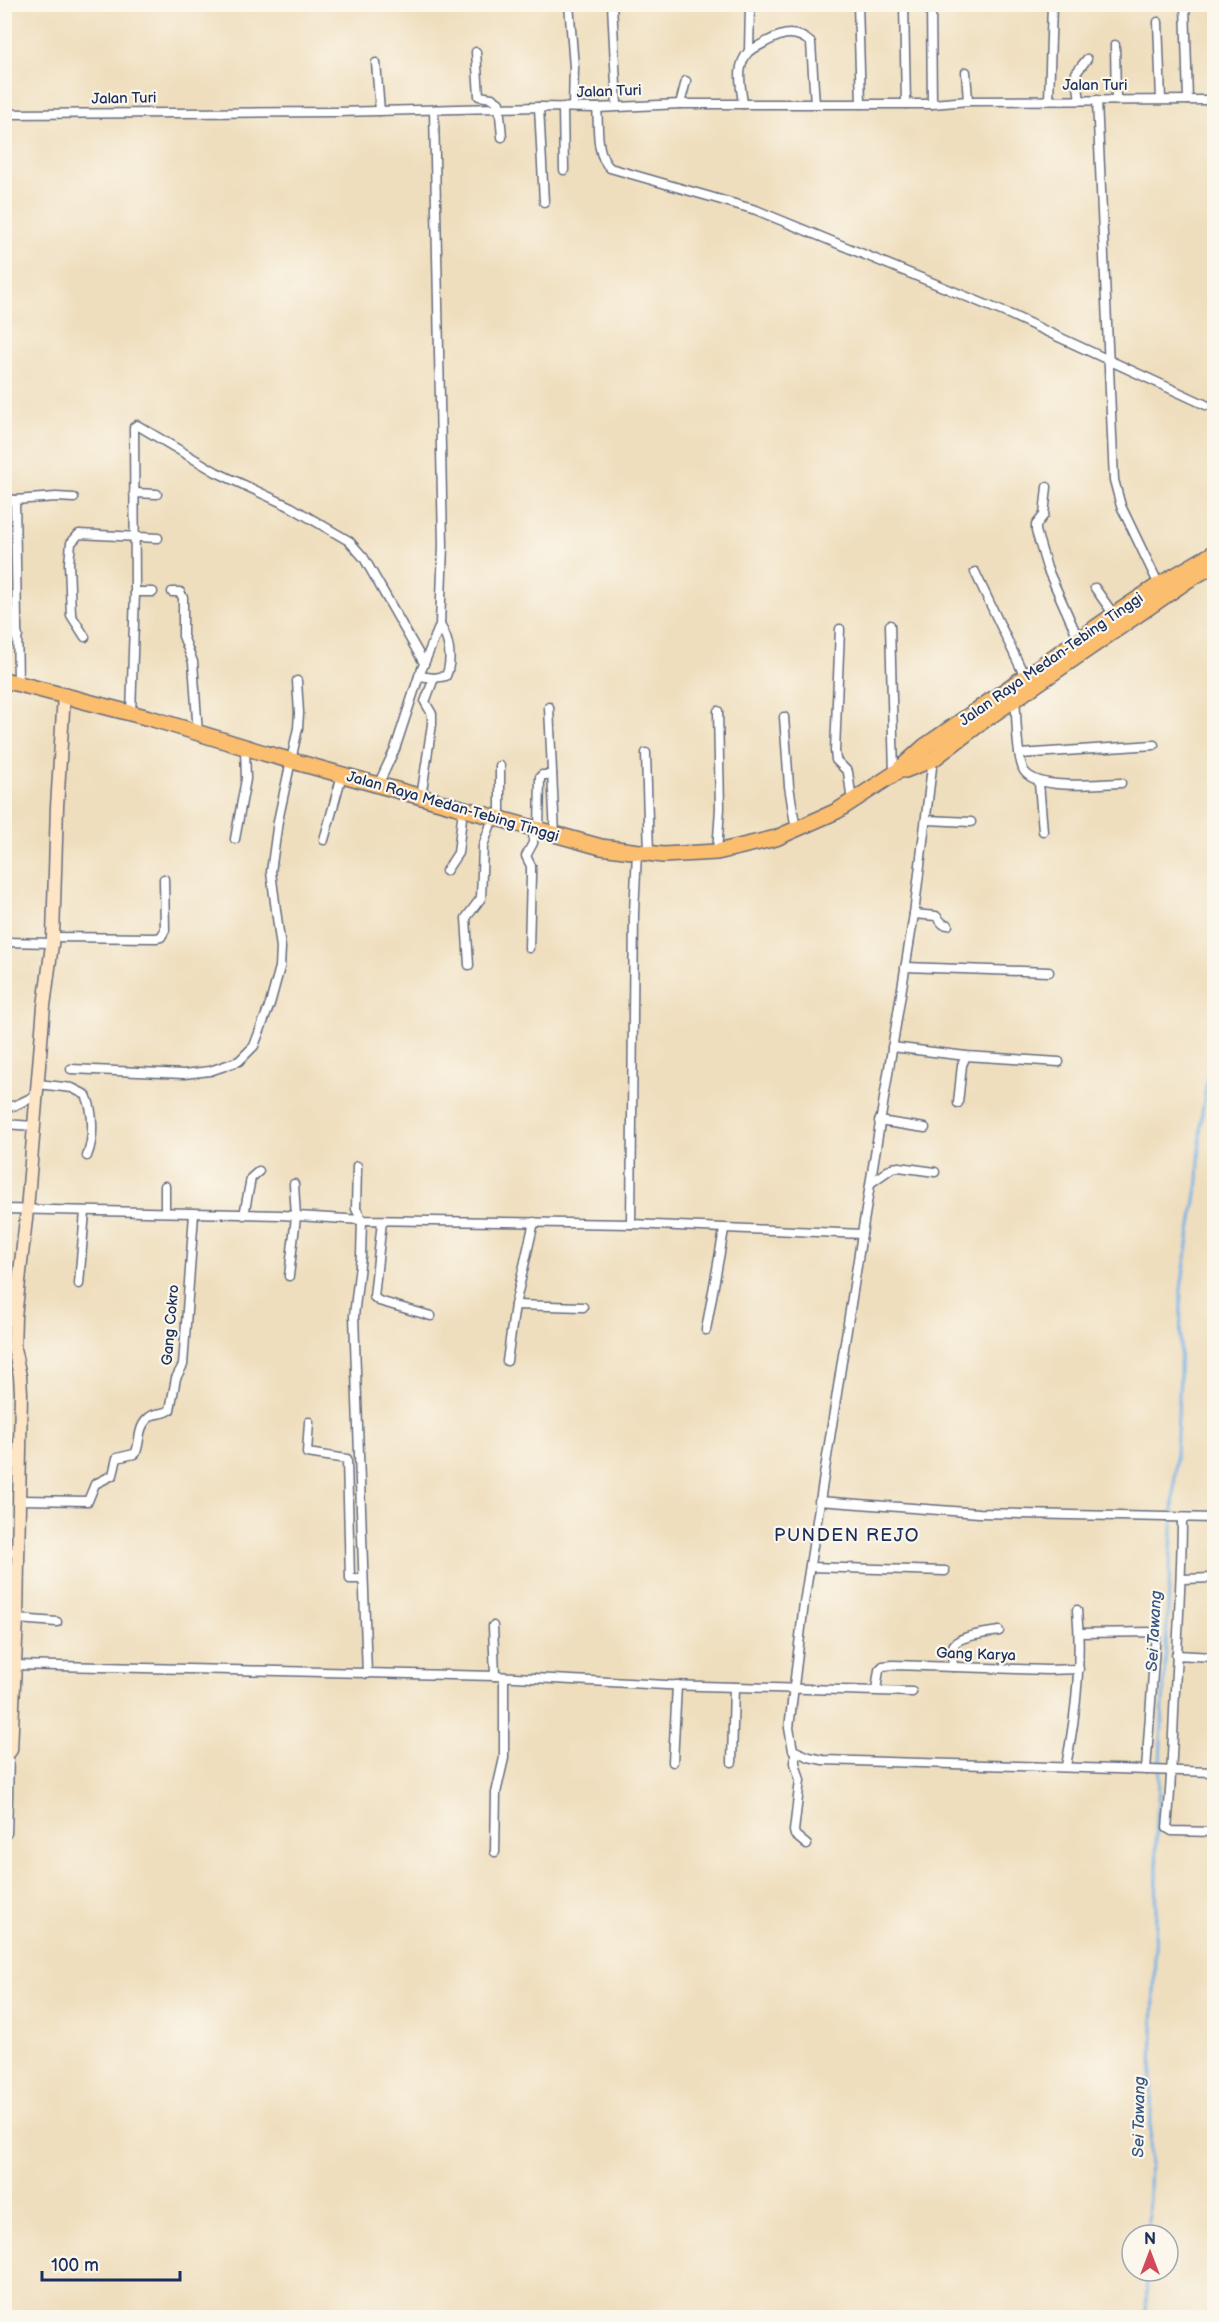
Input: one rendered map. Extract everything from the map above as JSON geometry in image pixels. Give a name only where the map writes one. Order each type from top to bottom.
[{"type":"highway","name":"Jalan Raya Medan-Tebing Tinggi","points":[[11,682],[602,847],[643,854],[717,852],[767,841],[822,819],[852,802],[894,774],[924,747],[1114,615],[1159,585],[1211,560]]},
{"type":"highway","name":"Jalan Raya Medan-Tebing Tinggi","points":[[894,774],[933,759],[1188,580],[1211,560]]},
{"type":"street","points":[[569,4],[574,67],[573,107]]},
{"type":"street","points":[[612,4],[617,106]]},
{"type":"street","points":[[858,4],[861,104]]},
{"type":"street","points":[[904,4],[906,104]]},
{"type":"street","points":[[931,4],[932,104]]},
{"type":"street","points":[[1048,100],[1052,4]]},
{"type":"street","points":[[1185,4],[1188,100]]},
{"type":"street","points":[[749,51],[750,5]]},
{"type":"street","points":[[1158,22],[1161,99]]},
{"type":"street","points":[[743,104],[739,70],[744,57],[749,51],[779,36],[796,34],[803,36],[811,43],[815,104]]},
{"type":"street","points":[[1115,45],[1116,100]]},
{"type":"street","points":[[476,52],[479,96],[496,100],[501,109],[502,137]]},
{"type":"street","points":[[1080,100],[1076,73],[1087,59]]},
{"type":"street","points":[[376,63],[380,111]]},
{"type":"street","points":[[966,72],[968,101]]},
{"type":"street","points":[[680,104],[686,81]]},
{"type":"street","points":[[1097,100],[1116,493],[1159,585]]},
{"type":"street","name":"Jalan Turi","points":[[4,114],[597,108],[680,104],[932,104],[968,101],[1213,100]]},
{"type":"street","points":[[539,107],[544,202]]},
{"type":"street","points":[[563,107],[564,170]]},
{"type":"street","points":[[597,108],[600,152],[604,162],[610,168],[756,210],[1011,315],[1206,405]]},
{"type":"street","points":[[424,663],[440,625],[443,545],[434,110]]},
{"type":"street","points":[[131,714],[135,592],[134,427],[137,425],[216,472],[291,507],[349,541],[364,558],[424,663],[425,702],[432,714],[432,724],[421,798]]},
{"type":"street","points":[[1047,487],[1044,515],[1036,525],[1036,531],[1047,568],[1079,640]]},
{"type":"street","points":[[134,493],[157,494]]},
{"type":"street","points":[[4,499],[74,498]]},
{"type":"street","points":[[11,682],[18,636],[15,500]]},
{"type":"street","points":[[86,638],[71,615],[69,563],[71,543],[79,534],[158,538]]},
{"type":"street","points":[[975,572],[1025,677]]},
{"type":"street","points":[[1095,588],[1114,615]]},
{"type":"street","points":[[135,592],[153,592]]},
{"type":"street","points":[[172,592],[180,592],[183,598],[183,636],[193,662],[198,734]]},
{"type":"street","points":[[426,677],[443,677],[448,672],[449,642],[440,625]]},
{"type":"street","points":[[890,625],[894,774]]},
{"type":"street","points":[[840,629],[835,751],[836,760],[848,772],[852,802]]},
{"type":"street","points":[[4,635],[18,636]]},
{"type":"street","points":[[378,785],[426,677]]},
{"type":"street","points":[[71,1069],[184,1074],[210,1071],[239,1061],[254,1046],[270,1004],[280,967],[282,948],[271,872],[278,821],[299,713],[297,681]]},
{"type":"street","points":[[7,1833],[9,1691],[14,1665],[13,1623],[19,1552],[21,1393],[14,1334],[52,940],[64,695]]},
{"type":"street","points":[[1016,699],[1020,754],[1024,771],[1039,783],[1121,783]]},
{"type":"street","points":[[549,706],[555,835]]},
{"type":"street","points":[[717,852],[720,808],[718,711]]},
{"type":"street","points":[[784,717],[788,779],[796,830]]},
{"type":"street","points":[[1020,754],[1155,745]]},
{"type":"street","points":[[235,839],[246,779],[245,747]]},
{"type":"street","points":[[631,1224],[634,921],[643,854],[646,753]]},
{"type":"street","points":[[807,1845],[795,1835],[794,1831],[800,1780],[795,1763],[795,1753],[790,1742],[793,1689],[819,1502],[914,914],[933,759]]},
{"type":"street","points":[[469,965],[466,918],[481,898],[483,846],[496,819],[500,766]]},
{"type":"street","points":[[324,840],[342,775]]},
{"type":"street","points":[[529,948],[531,866],[526,856],[537,830],[540,777],[552,775]]},
{"type":"street","points":[[1039,783],[1043,831]]},
{"type":"street","points":[[446,872],[458,853],[463,809]]},
{"type":"street","points":[[927,820],[971,822]]},
{"type":"street","points":[[4,942],[161,937],[165,930],[164,879]]},
{"type":"street","points":[[914,914],[936,916],[943,924],[948,925]]},
{"type":"street","points":[[905,967],[1049,972]]},
{"type":"street","points":[[892,1047],[966,1056],[1059,1062]]},
{"type":"street","points":[[958,1103],[962,1065],[966,1056]]},
{"type":"street","points":[[4,1108],[16,1106],[38,1089],[72,1088],[86,1095],[91,1110],[91,1134],[87,1156]]},
{"type":"street","points":[[879,1121],[925,1128]]},
{"type":"street","points":[[4,1124],[34,1126]]},
{"type":"street","points":[[357,1167],[356,1209],[362,1220],[361,1256],[354,1316],[367,1674]]},
{"type":"street","points":[[872,1182],[892,1168],[935,1172]]},
{"type":"street","points":[[243,1215],[251,1178],[259,1171]]},
{"type":"street","points":[[289,1276],[296,1217],[294,1184]]},
{"type":"street","points":[[165,1186],[165,1212]]},
{"type":"street","points":[[4,1209],[165,1212],[382,1221],[631,1224],[723,1230],[862,1234]]},
{"type":"street","points":[[79,1284],[85,1212]]},
{"type":"street","name":"Gang Cokro","points":[[19,1500],[88,1501],[95,1484],[113,1475],[117,1458],[134,1455],[138,1433],[146,1421],[152,1415],[166,1413],[170,1410],[176,1378],[183,1365],[194,1214]]},
{"type":"street","points":[[382,1221],[374,1297],[431,1316]]},
{"type":"street","points":[[507,1361],[515,1305],[534,1222]]},
{"type":"street","points":[[706,1330],[723,1230]]},
{"type":"street","points":[[515,1305],[584,1307]]},
{"type":"street","points":[[309,1422],[307,1453],[347,1459],[350,1579],[363,1579]]},
{"type":"street","points":[[819,1502],[979,1513],[1215,1518]]},
{"type":"street","points":[[1180,1518],[1182,1579],[1168,1829],[1215,1832]]},
{"type":"street","points":[[4,1552],[19,1552]]},
{"type":"street","points":[[810,1567],[945,1571]]},
{"type":"street","points":[[1182,1579],[1215,1578]]},
{"type":"street","points":[[1066,1766],[1079,1669],[1077,1610]]},
{"type":"street","points":[[13,1623],[57,1622]]},
{"type":"street","points":[[493,1626],[500,1676],[505,1744],[502,1772],[498,1784],[495,1852]]},
{"type":"street","points":[[953,1667],[953,1647],[956,1641],[999,1631]]},
{"type":"street","points":[[1079,1633],[1156,1632],[1147,1770]]},
{"type":"street","points":[[1176,1655],[1215,1656]]},
{"type":"street","points":[[14,1665],[500,1676],[677,1685],[912,1692]]},
{"type":"street","name":"Gang Karya","points":[[876,1690],[879,1670],[883,1666],[1079,1669]]},
{"type":"street","points":[[673,1762],[677,1685]]},
{"type":"street","points":[[732,1762],[734,1687]]},
{"type":"street","points":[[795,1753],[823,1760],[1215,1772]]},
{"type":"waterway","name":"Sei Tawang","points":[[1148,2223],[1156,1839],[1180,1376],[1181,1289],[1198,1181],[1201,1120],[1214,1031]]},
{"type":"waterway","name":"Sei Tawang","points":[[1146,2318],[1147,2283]]},
{"type":"district","name":"PUNDEN REJO","points":[[847,1535]]}]
